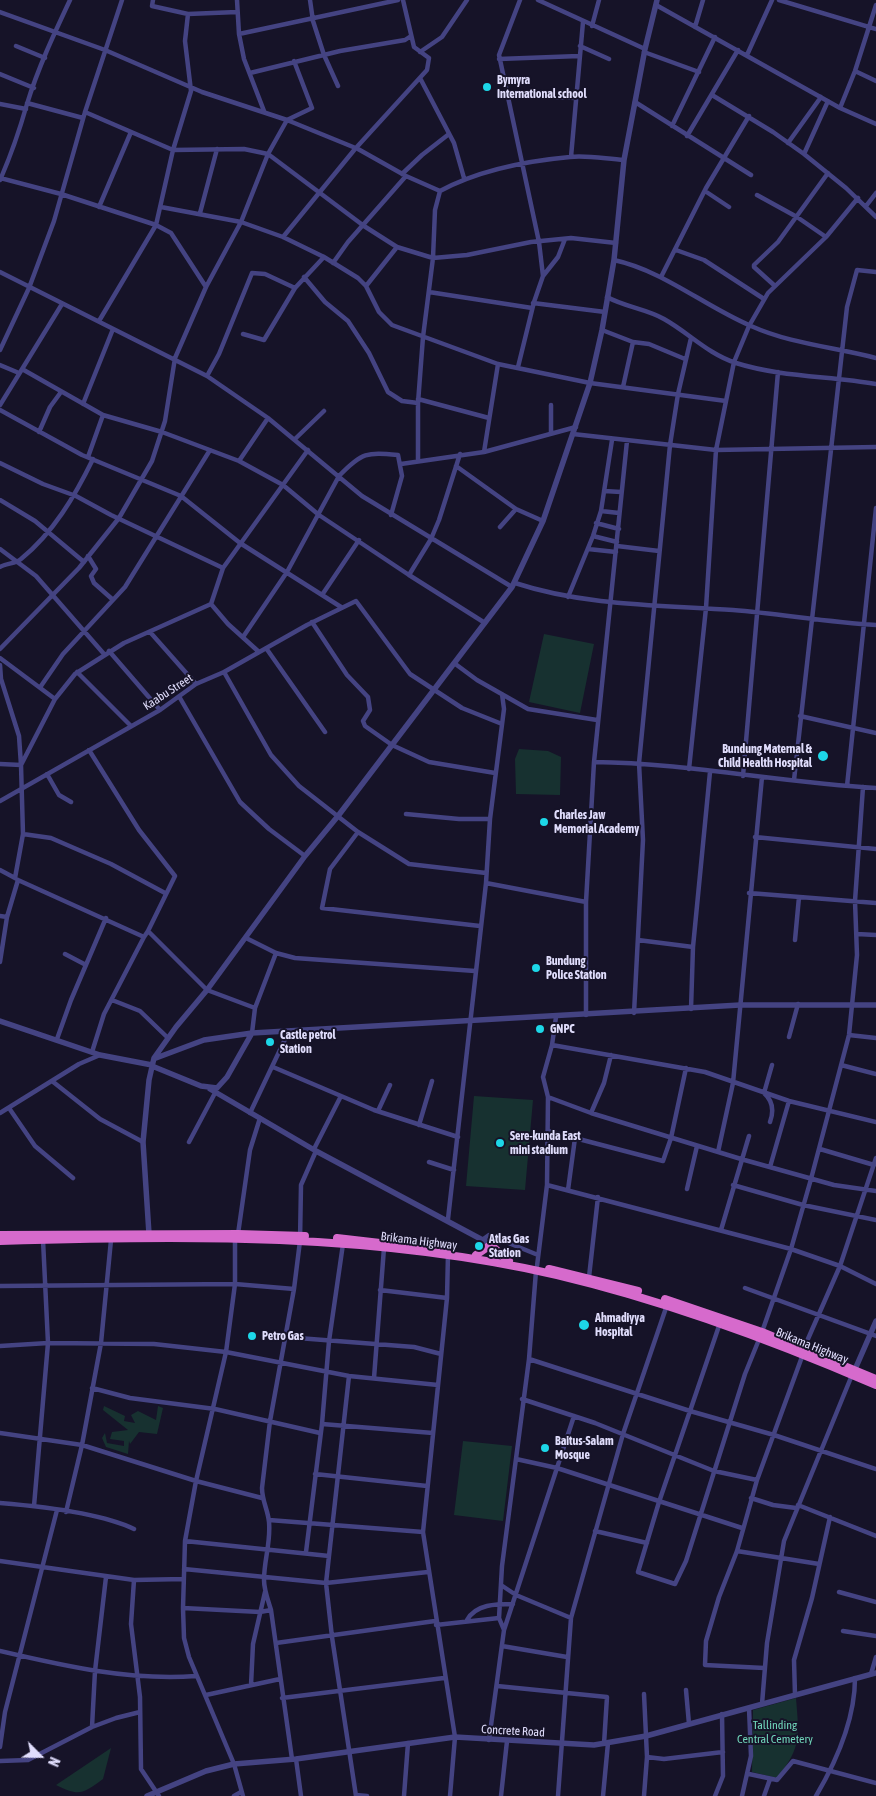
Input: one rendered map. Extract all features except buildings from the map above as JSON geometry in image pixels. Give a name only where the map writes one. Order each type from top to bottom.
[{"type":"highway","name":"Brikama Highway","points":[[0,1235],[149,1234],[300,1238],[448,1253],[589,1277],[682,1304],[853,1372],[876,1379]]},
{"type":"highway","name":"Brikama Highway","points":[[0,1240],[111,1240],[236,1236]]},
{"type":"highway","name":"Brikama Highway","points":[[300,1238],[384,1248],[476,1255],[490,1260],[509,1261],[667,1305],[720,1323],[761,1334]]},
{"type":"highway","points":[[476,1255],[491,1245],[509,1261]]},
{"type":"highway","name":"Brikama Highway","points":[[853,1372],[876,1385]]},
{"type":"street","points":[[70,0],[55,32],[27,103],[17,143],[0,179],[60,194],[156,225],[171,233],[206,287]]},
{"type":"street","points":[[0,350],[29,288],[54,221],[84,112],[122,0]]},
{"type":"street","points":[[153,0],[152,6],[188,14],[237,12]]},
{"type":"street","points":[[237,0],[239,34],[250,73],[264,111]]},
{"type":"street","points":[[310,0],[314,17],[313,21],[324,55],[338,86]]},
{"type":"street","points":[[239,34],[398,0]]},
{"type":"street","points":[[283,237],[355,149],[420,78],[430,64],[428,58],[414,46],[403,0]]},
{"type":"street","points":[[420,52],[442,37],[466,0]]},
{"type":"street","points":[[520,0],[498,55],[539,242],[543,276]]},
{"type":"street","points":[[538,0],[645,51],[699,72]]},
{"type":"street","points":[[592,26],[599,0]]},
{"type":"street","points":[[695,27],[703,0]]},
{"type":"street","points":[[747,55],[772,0]]},
{"type":"street","points":[[779,0],[876,29]]},
{"type":"street","points":[[149,1234],[143,1142],[153,1063],[168,1038],[207,990],[305,856],[338,816],[514,585],[543,521],[590,382],[602,330],[614,260],[624,160],[656,2],[695,27],[840,108],[876,124]]},
{"type":"street","points":[[840,108],[855,72],[876,4]]},
{"type":"street","points":[[0,12],[105,50],[239,105],[264,111],[287,120],[355,149],[404,175],[440,191]]},
{"type":"street","points":[[99,321],[156,225],[173,150],[191,91],[185,41],[188,14]]},
{"type":"street","points":[[571,157],[576,119],[579,56],[583,22]]},
{"type":"street","points":[[250,73],[294,61],[405,40],[411,36]]},
{"type":"street","points":[[672,126],[715,37]]},
{"type":"street","points":[[16,46],[45,58]]},
{"type":"street","points":[[580,46],[609,59]]},
{"type":"street","points":[[687,136],[738,50]]},
{"type":"street","points":[[500,60],[579,56]]},
{"type":"street","points":[[0,649],[84,562],[119,518],[152,461],[162,432],[175,358],[206,287],[241,222],[268,154],[287,120],[312,108],[294,61]]},
{"type":"street","points":[[855,72],[876,80]]},
{"type":"street","points":[[0,74],[34,88]]},
{"type":"street","points":[[420,78],[454,143],[464,178]]},
{"type":"street","points":[[506,95],[576,98]]},
{"type":"street","points":[[712,95],[748,116],[804,154],[858,198],[876,217]]},
{"type":"street","points":[[788,143],[821,97]]},
{"type":"street","points":[[804,154],[828,101]]},
{"type":"street","points":[[635,102],[687,136],[724,156],[751,175]]},
{"type":"street","points":[[27,103],[83,118]]},
{"type":"street","points":[[0,104],[26,109]]},
{"type":"street","points":[[84,112],[173,150],[244,150],[268,154],[364,226],[396,247],[433,258],[467,255],[565,239],[616,243]]},
{"type":"street","points":[[661,277],[705,191],[748,116]]},
{"type":"street","points":[[99,207],[131,132]]},
{"type":"street","points":[[333,263],[348,242],[364,226],[404,175],[422,155],[449,134]]},
{"type":"street","points":[[200,213],[217,149]]},
{"type":"street","points":[[418,461],[418,401],[423,337],[433,258],[435,210],[440,191],[464,178],[522,164],[571,157],[624,160]]},
{"type":"street","points":[[776,286],[754,266],[778,242],[828,173]]},
{"type":"street","points":[[705,191],[729,207]]},
{"type":"street","points":[[866,206],[876,193]]},
{"type":"street","points":[[757,195],[797,217],[826,237]]},
{"type":"street","points":[[689,769],[706,608],[716,450],[734,362],[749,326],[764,299],[826,237],[858,198]]},
{"type":"street","points":[[161,207],[241,222],[283,237],[324,257],[366,286],[379,312],[392,326],[498,364],[590,382],[726,401]]},
{"type":"street","points":[[518,368],[533,305],[543,276],[558,257],[565,239]]},
{"type":"street","points":[[366,286],[396,247]]},
{"type":"street","points":[[676,250],[704,260],[764,299]]},
{"type":"street","points":[[243,334],[263,342],[294,288],[324,257]]},
{"type":"street","points":[[614,260],[641,267],[749,326],[795,342],[876,358]]},
{"type":"street","points":[[794,780],[847,307],[857,270],[876,272]]},
{"type":"street","points":[[0,272],[29,288],[175,358],[206,376],[268,418],[362,496],[431,539],[514,585],[568,597],[609,602],[758,612],[876,625]]},
{"type":"street","points":[[206,376],[220,352],[252,273],[265,274],[294,288]]},
{"type":"street","points":[[304,277],[324,302],[348,321],[369,353],[388,392],[402,401],[418,401],[489,418]]},
{"type":"street","points":[[429,292],[605,312]]},
{"type":"street","points":[[607,297],[619,304],[664,319],[691,338],[734,362],[778,372],[876,384]]},
{"type":"street","points":[[0,406],[62,304]]},
{"type":"street","points":[[83,404],[114,329]]},
{"type":"street","points":[[602,330],[633,342],[649,344],[685,360]]},
{"type":"street","points":[[634,1013],[643,840],[639,763],[670,445],[678,394],[691,338]]},
{"type":"street","points":[[623,387],[633,342]]},
{"type":"street","points":[[484,452],[498,364]]},
{"type":"street","points":[[0,365],[20,371],[103,415],[162,432],[239,461],[283,485],[319,515],[485,623]]},
{"type":"street","points":[[743,776],[778,372]]},
{"type":"street","points":[[39,432],[50,407],[61,392]]},
{"type":"street","points":[[551,405],[551,433]]},
{"type":"street","points":[[0,410],[90,458],[181,496],[240,543],[341,607]]},
{"type":"street","points":[[295,439],[324,411]]},
{"type":"street","points":[[0,567],[21,560],[76,496],[103,415]]},
{"type":"street","points":[[239,461],[268,418]]},
{"type":"street","points":[[400,464],[484,452],[576,427]]},
{"type":"street","points":[[573,434],[612,440],[716,450],[832,446],[876,447]]},
{"type":"street","points":[[568,597],[593,536],[604,491],[612,440]]},
{"type":"street","points":[[586,1016],[586,902],[594,762],[609,602],[617,544],[620,492],[627,441]]},
{"type":"street","points":[[40,686],[63,654],[125,587],[210,450]]},
{"type":"street","points":[[21,765],[55,699],[77,672],[107,652],[211,604],[223,568],[308,450]]},
{"type":"street","points":[[243,637],[287,572],[339,476],[349,466],[369,453],[398,455],[402,476],[391,515]]},
{"type":"street","points":[[409,575],[431,539],[460,454]]},
{"type":"street","points":[[0,463],[43,484],[76,496],[111,516],[119,518],[223,568]]},
{"type":"street","points":[[456,466],[516,509],[543,521]]},
{"type":"street","points":[[604,491],[620,492]]},
{"type":"street","points":[[0,500],[35,521],[84,562]]},
{"type":"street","points":[[847,786],[876,508]]},
{"type":"street","points":[[500,527],[516,509]]},
{"type":"street","points":[[600,511],[619,513]]},
{"type":"street","points":[[596,523],[618,529]]},
{"type":"street","points":[[593,536],[617,544],[659,551]]},
{"type":"street","points":[[322,595],[359,540]]},
{"type":"street","points":[[0,549],[36,576],[84,631],[107,652],[160,710]]},
{"type":"street","points":[[588,549],[616,552]]},
{"type":"street","points":[[88,556],[96,569],[91,576],[94,583],[112,599]]},
{"type":"street","points":[[869,574],[876,575]]},
{"type":"street","name":"Kaabu Street","points":[[0,801],[22,791],[47,774],[160,710],[180,698],[196,684],[224,672],[312,622],[356,601],[410,674],[433,689]]},
{"type":"street","points":[[211,604],[260,652]]},
{"type":"street","points":[[312,622],[346,675],[368,697],[370,710],[364,722],[365,726],[392,745],[429,762],[495,773]]},
{"type":"street","points":[[150,632],[196,684]]},
{"type":"street","points":[[266,648],[325,732]]},
{"type":"street","points":[[0,658],[55,699]]},
{"type":"street","points":[[454,663],[477,680],[528,709],[597,720]]},
{"type":"street","points":[[0,665],[0,679],[19,736],[23,834],[0,962]]},
{"type":"street","points":[[77,672],[131,726]]},
{"type":"street","points":[[224,672],[271,755],[299,786],[358,832],[409,864],[486,873]]},
{"type":"street","points":[[433,689],[462,708],[502,724]]},
{"type":"street","points":[[448,1219],[486,883],[490,819],[502,724],[502,694]]},
{"type":"street","points":[[180,698],[240,802],[269,829],[305,856]]},
{"type":"street","points":[[800,716],[876,733]]},
{"type":"street","points":[[88,750],[138,830],[175,876],[99,1026],[92,1052]]},
{"type":"street","points":[[594,762],[639,763],[743,776],[876,788]]},
{"type":"street","points":[[0,764],[21,765]]},
{"type":"street","points":[[691,1009],[693,947],[710,772]]},
{"type":"street","points":[[47,774],[60,795],[71,802]]},
{"type":"street","points":[[718,1152],[733,1082],[749,893],[762,777]]},
{"type":"street","points":[[720,1323],[659,1502],[638,1572],[675,1584],[686,1561],[745,1374],[791,1249],[842,1065],[849,1035],[853,1004],[857,934],[855,901],[864,787]]},
{"type":"street","points":[[406,814],[459,819],[490,819]]},
{"type":"street","points":[[358,832],[330,869],[322,908],[480,926]]},
{"type":"street","points":[[23,834],[51,838],[111,864],[165,893]]},
{"type":"street","points":[[756,837],[876,849]]},
{"type":"street","points":[[0,870],[144,937]]},
{"type":"street","points":[[486,883],[586,902]]},
{"type":"street","points":[[749,893],[876,903]]},
{"type":"street","points":[[795,940],[799,897]]},
{"type":"street","points":[[0,916],[8,917]]},
{"type":"street","points":[[57,1039],[106,918]]},
{"type":"street","points":[[148,931],[207,990],[255,1008]]},
{"type":"street","points":[[857,934],[876,935]]},
{"type":"street","points":[[246,938],[276,953],[295,958],[475,971]]},
{"type":"street","points":[[638,940],[693,947]]},
{"type":"street","points":[[210,1089],[217,1088],[222,1084],[252,1033],[255,1008],[276,953]]},
{"type":"street","points":[[65,954],[86,965]]},
{"type":"street","points":[[112,1000],[140,1011],[168,1038]]},
{"type":"street","points":[[789,1037],[798,1004]]},
{"type":"street","points":[[153,1063],[204,1040],[252,1033],[288,1033],[586,1016],[740,1005],[876,1005]]},
{"type":"street","points":[[504,1630],[499,1618],[499,1604],[522,1399],[529,1359],[546,1185],[548,1097],[543,1077],[552,1045],[556,1017]]},
{"type":"street","points":[[0,1021],[100,1055],[153,1063],[210,1089],[315,1150],[448,1219],[491,1245],[490,1260]]},
{"type":"street","points":[[250,1113],[288,1033]]},
{"type":"street","points":[[849,1035],[876,1038]]},
{"type":"street","points":[[552,1045],[705,1072],[789,1101],[828,1112],[876,1122]]},
{"type":"street","points":[[0,1113],[79,1064],[100,1055]]},
{"type":"street","points":[[591,1113],[604,1083],[611,1055]]},
{"type":"street","points":[[764,1093],[772,1065]]},
{"type":"street","points":[[842,1065],[876,1074]]},
{"type":"street","points":[[273,1067],[378,1111],[458,1137]]},
{"type":"street","points":[[548,1131],[661,1161],[665,1159],[671,1138],[686,1068]]},
{"type":"street","points":[[52,1081],[100,1119],[143,1142]]},
{"type":"street","points":[[419,1125],[432,1081]]},
{"type":"street","points":[[378,1111],[390,1085]]},
{"type":"street","points":[[189,1142],[215,1093]]},
{"type":"street","points":[[764,1093],[771,1100],[773,1109],[770,1122]]},
{"type":"street","points":[[301,1796],[282,1698],[271,1610],[265,1590],[264,1578],[269,1548],[269,1520],[262,1498],[270,1422],[294,1289],[300,1238],[301,1185],[340,1096]]},
{"type":"street","points":[[548,1097],[591,1113],[671,1138],[811,1179],[834,1185],[876,1191]]},
{"type":"street","points":[[770,1167],[789,1101]]},
{"type":"street","points":[[9,1108],[35,1146],[72,1178]]},
{"type":"street","points":[[234,1796],[242,1794],[234,1764],[206,1695],[196,1676],[184,1638],[185,1541],[196,1481],[215,1409],[226,1352],[234,1284],[236,1236],[250,1150],[260,1118]]},
{"type":"street","points":[[721,1230],[749,1136]]},
{"type":"street","points":[[568,1190],[574,1138]]},
{"type":"street","points":[[687,1189],[697,1146]]},
{"type":"street","points":[[820,1149],[874,1165]]},
{"type":"street","points":[[764,1668],[708,1666],[704,1662],[706,1640],[718,1596],[737,1551],[757,1480],[803,1351],[840,1266],[855,1216],[876,1158]]},
{"type":"street","points":[[429,1162],[454,1170]]},
{"type":"street","points":[[546,1185],[791,1249],[840,1266],[876,1284]]},
{"type":"street","points":[[733,1185],[804,1205],[876,1220]]},
{"type":"street","points":[[589,1277],[598,1198]]},
{"type":"street","points":[[482,1240],[489,1235],[538,1255]]},
{"type":"street","points":[[34,1506],[48,1343],[43,1240]]},
{"type":"street","points":[[66,1512],[82,1445],[101,1343],[111,1240]]},
{"type":"street","points":[[306,1552],[322,1424],[328,1341],[343,1244]]},
{"type":"street","points":[[374,1378],[375,1344],[384,1248]]},
{"type":"street","points":[[448,1253],[441,1354],[423,1532],[444,1678],[455,1737],[450,1796]]},
{"type":"street","points":[[0,1286],[106,1283],[234,1284],[294,1289]]},
{"type":"street","points":[[745,1288],[874,1336]]},
{"type":"street","points":[[380,1290],[446,1298]]},
{"type":"street","points":[[558,1796],[571,1618],[623,1434],[667,1305]]},
{"type":"street","points":[[762,1704],[764,1668],[781,1558],[797,1507],[853,1372],[874,1336],[876,1321]]},
{"type":"street","points":[[285,1337],[414,1347],[441,1354]]},
{"type":"street","points":[[0,1346],[48,1343],[154,1344],[226,1352],[350,1376],[438,1385]]},
{"type":"street","points":[[529,1359],[690,1411],[774,1435],[876,1469]]},
{"type":"street","points":[[350,1376],[326,1583],[332,1637],[351,1751],[356,1795],[367,1796]]},
{"type":"street","points":[[92,1388],[130,1398],[215,1409],[320,1433]]},
{"type":"street","points":[[522,1399],[623,1434],[714,1471],[757,1480]]},
{"type":"street","points":[[489,1740],[504,1630],[574,1416]]},
{"type":"street","points":[[322,1424],[433,1433]]},
{"type":"street","points":[[0,1433],[41,1437],[82,1445],[196,1481],[262,1498]]},
{"type":"street","points":[[516,1459],[558,1468],[742,1528]]},
{"type":"street","points":[[315,1474],[427,1486]]},
{"type":"street","points":[[751,1498],[797,1507],[830,1517],[876,1536]]},
{"type":"street","points":[[0,1503],[34,1506],[112,1520],[134,1528]]},
{"type":"street","points":[[0,1747],[5,1712],[57,1510]]},
{"type":"street","points":[[795,1695],[794,1660],[830,1517]]},
{"type":"street","points":[[269,1520],[423,1532]]},
{"type":"street","points":[[595,1531],[647,1543]]},
{"type":"street","points":[[185,1541],[269,1548],[329,1556]]},
{"type":"street","points":[[737,1551],[819,1564]]},
{"type":"street","points":[[0,1561],[134,1580],[184,1579]]},
{"type":"street","points":[[184,1569],[326,1583],[428,1572]]},
{"type":"street","points":[[92,1727],[95,1671],[106,1577]]},
{"type":"street","points":[[134,1580],[131,1624],[140,1712],[142,1769],[157,1794]]},
{"type":"street","points":[[501,1585],[516,1595],[571,1618]]},
{"type":"street","points":[[251,1685],[253,1644],[265,1590]]},
{"type":"street","points":[[839,1592],[876,1602]]},
{"type":"street","points":[[468,1620],[473,1611],[499,1604],[513,1604]]},
{"type":"street","points":[[183,1608],[260,1612],[271,1610]]},
{"type":"street","points":[[276,1643],[436,1623],[499,1618]]},
{"type":"street","points":[[843,1631],[876,1636]]},
{"type":"street","points":[[502,1646],[567,1657]]},
{"type":"street","points":[[0,1651],[95,1671],[169,1678],[196,1676]]},
{"type":"street","points":[[873,1674],[876,1657]]},
{"type":"street","name":"Concrete Road","points":[[147,1796],[157,1794],[206,1771],[234,1764],[294,1759],[455,1737],[507,1741],[606,1743],[646,1736],[873,1674]]},
{"type":"street","points":[[282,1698],[444,1678]]},
{"type":"street","points":[[816,1796],[830,1772],[855,1698],[855,1678]]},
{"type":"street","points":[[206,1695],[280,1679]]},
{"type":"street","points":[[497,1686],[607,1697],[604,1796]]},
{"type":"street","points":[[686,1690],[689,1724]]},
{"type":"street","points":[[644,1694],[647,1757],[644,1796]]},
{"type":"street","points":[[742,1796],[749,1774],[751,1756],[749,1708]]},
{"type":"street","points":[[0,1761],[28,1760],[92,1727],[140,1712]]},
{"type":"street","points":[[715,1796],[723,1776],[722,1714]]},
{"type":"street","points":[[501,1796],[507,1741]]},
{"type":"street","points":[[404,1796],[408,1743]]},
{"type":"street","points":[[647,1757],[664,1760],[723,1752]]},
{"type":"street","points":[[749,1774],[777,1780],[793,1761],[876,1784]]},
{"type":"street","points":[[764,1796],[770,1778]]},
{"type":"green space","points":[[544,634],[594,644],[580,713],[529,702]]},
{"type":"green space","points":[[519,749],[548,751],[561,757],[560,795],[516,794],[515,759]]},
{"type":"green space","name":"Sere-kunda East mini stadium","points":[[474,1096],[533,1100],[525,1190],[466,1186]]},
{"type":"green space","points":[[104,1406],[125,1416],[124,1421],[135,1423],[131,1415],[138,1411],[156,1420],[158,1406],[163,1408],[157,1434],[139,1432],[130,1444],[129,1441],[128,1454],[106,1447],[102,1438],[105,1433],[107,1443],[124,1446],[124,1441],[110,1439],[112,1432],[128,1430],[103,1410]]},
{"type":"green space","points":[[463,1441],[512,1446],[503,1521],[454,1515]]},
{"type":"green space","name":"Tallinding Central Cemetery","points":[[796,1698],[798,1732],[795,1749],[791,1758],[777,1778],[752,1772],[753,1710]]},
{"type":"green space","points":[[111,1748],[103,1779],[96,1784],[80,1792],[70,1791],[56,1785]]},
{"type":"place","name":"Bymyra International school","points":[[487,87]]},
{"type":"place","name":"Bundung Maternal & Child Health Hospital","points":[[823,756]]},
{"type":"place","name":"Charles Jaw Memorial Academy","points":[[544,822]]},
{"type":"place","name":"Bundung Police Station","points":[[536,968]]},
{"type":"place","name":"GNPC","points":[[540,1029]]},
{"type":"place","name":"Castle petrol Station","points":[[270,1042]]},
{"type":"place","name":"Sere-kunda East mini stadium","points":[[500,1143]]},
{"type":"place","name":"Atlas Gas Station","points":[[479,1246]]},
{"type":"place","name":"Ahmadiyya Hospital","points":[[584,1325]]},
{"type":"place","name":"Petro Gas","points":[[252,1336]]},
{"type":"place","name":"Baitus-Salam Mosque","points":[[545,1448]]}]
